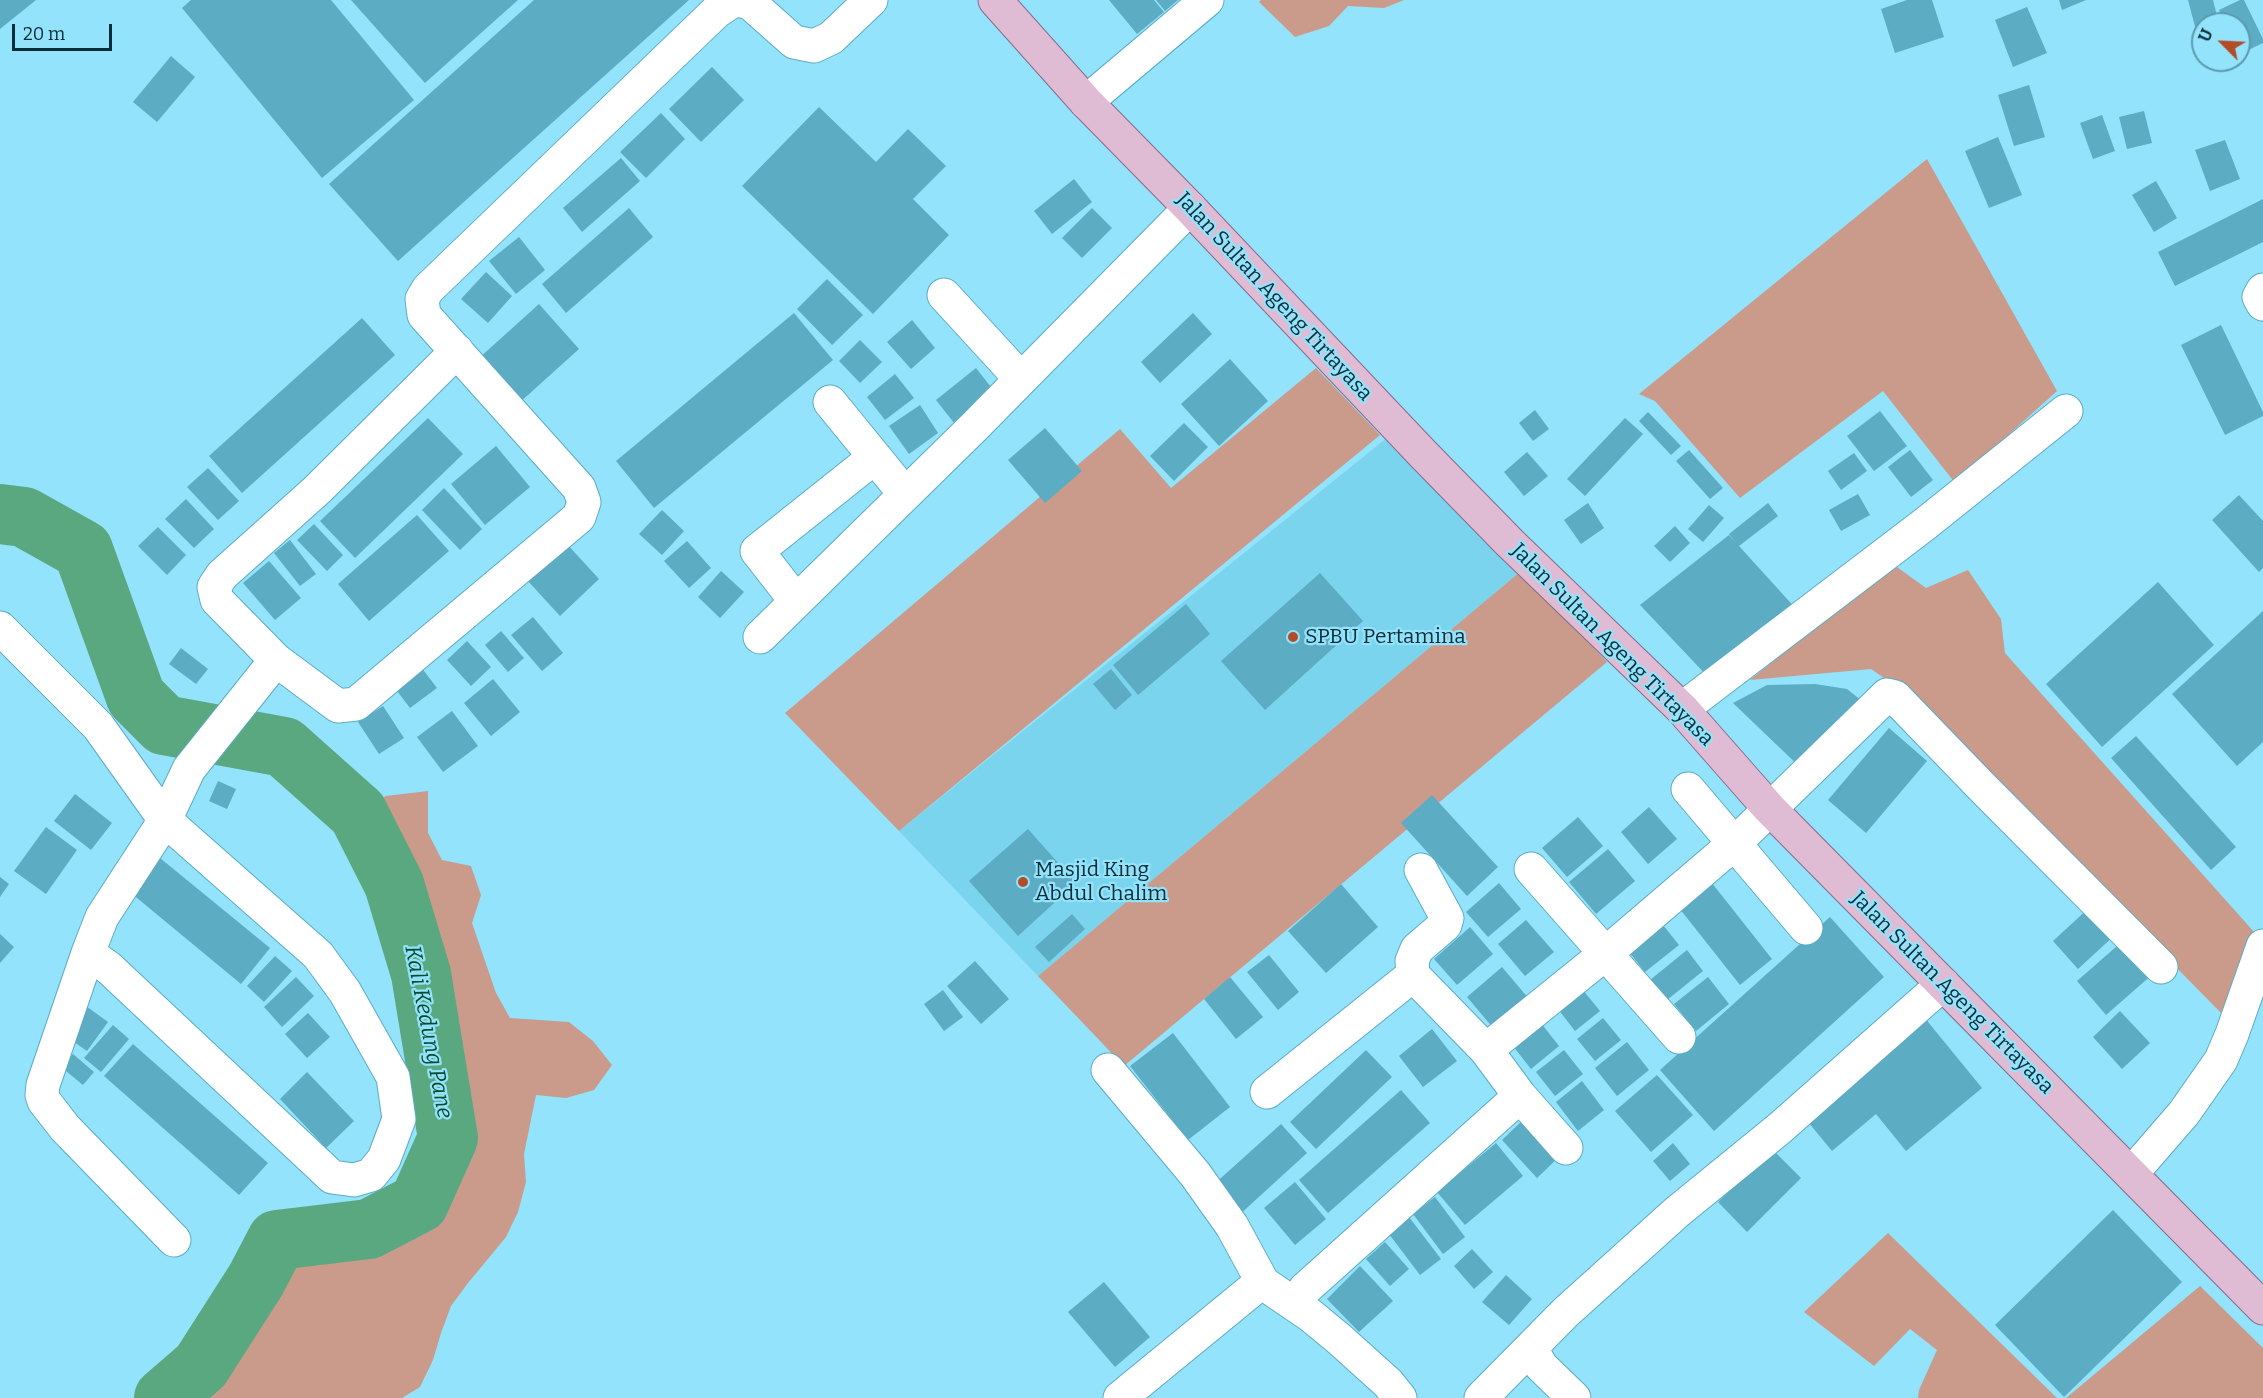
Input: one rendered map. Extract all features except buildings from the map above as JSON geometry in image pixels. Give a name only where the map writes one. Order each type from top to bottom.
[{"type":"main road","name":"Jalan Sultan Ageng Tirtayasa","points":[[995,0],[1096,93],[1191,208],[1510,543],[1697,697],[1943,984],[2138,1166],[2263,1308]]},
{"type":"street","points":[[457,351],[317,490],[222,574],[214,587],[217,600],[268,669],[339,706],[356,704],[579,516],[584,502],[579,488],[457,351],[424,315],[422,299],[428,289],[716,12],[735,0],[750,3],[794,42],[814,46],[831,39],[871,0]]},
{"type":"street","points":[[1096,93],[1207,0]]},
{"type":"street","points":[[760,637],[1191,208]]},
{"type":"street","points":[[2263,290],[2259,294],[2263,304]]},
{"type":"street","points":[[944,295],[1021,379]]},
{"type":"street","points":[[830,402],[905,494]]},
{"type":"street","points":[[1697,697],[1843,587],[2066,411]]},
{"type":"street","points":[[796,601],[757,550],[875,457]]},
{"type":"street","points":[[0,628],[98,726],[165,820],[318,955],[345,992],[393,1077],[399,1119],[384,1159],[371,1175],[354,1180],[332,1177],[109,968],[88,953]]},
{"type":"street","points":[[174,1240],[65,1128],[44,1101],[43,1085],[102,917],[165,820],[189,769],[268,669]]},
{"type":"street","points":[[1485,1050],[1605,954],[1735,843],[1887,695],[1895,697],[2161,967]]},
{"type":"street","points":[[1688,789],[1806,928]]},
{"type":"street","points":[[1531,869],[1679,1036]]},
{"type":"street","points":[[1421,870],[1447,918],[1444,925],[1417,949],[1412,961],[1413,975],[1485,1050],[1520,1096],[1566,1148]]},
{"type":"street","points":[[2138,1166],[2184,1113],[2221,1059],[2263,946]]},
{"type":"street","points":[[1267,1092],[1413,975]]},
{"type":"street","points":[[1481,1398],[1566,1312],[1677,1212],[1780,1128],[1943,984]]},
{"type":"street","points":[[1108,1070],[1195,1174],[1232,1226],[1263,1283],[1310,1315],[1338,1338],[1388,1383],[1400,1398]]},
{"type":"street","points":[[1305,1289],[1520,1096]]},
{"type":"street","points":[[1120,1398],[1263,1283]]},
{"type":"street","points":[[1531,1348],[1541,1366],[1574,1398]]},
{"type":"shaded area","points":[[1261,0],[1404,0],[1384,8],[1348,6],[1329,26],[1295,37],[1259,2]]},
{"type":"shaded area","points":[[1927,159],[2057,391],[1955,483],[1883,391],[1740,498],[1655,401],[1639,394]]},
{"type":"shaded area","points":[[1316,368],[1380,435],[899,831],[785,713],[1120,429],[1171,488]]},
{"type":"shaded area","points":[[1388,437],[1521,571],[1038,976],[899,831]]},
{"type":"shaded area","points":[[1894,565],[1926,588],[1968,570],[2001,619],[2005,653],[2255,933],[2221,1013],[1910,696],[1871,669],[1750,680]]},
{"type":"shaded area","points":[[1521,571],[1607,662],[1124,1066],[1038,976]]},
{"type":"shaded area","points":[[428,791],[428,833],[442,860],[471,866],[481,895],[472,923],[496,993],[510,1018],[569,1022],[593,1041],[612,1065],[594,1090],[566,1098],[536,1095],[524,1154],[526,1182],[518,1212],[506,1237],[451,1306],[433,1360],[420,1387],[402,1398],[183,1398],[211,1374],[267,1286],[285,1252],[372,1242],[429,1213],[461,1140],[433,971],[405,879],[368,805],[386,796]]},
{"type":"shaded area","points":[[1888,1233],[2057,1398],[1918,1398],[1919,1390],[1937,1350],[1910,1329],[1874,1366],[1804,1312]]},
{"type":"shaded area","points":[[2200,1286],[2263,1348],[2263,1398],[2066,1398]]},
{"type":"waterway","name":"Kali Kedung Pane","points":[[0,514],[24,517],[83,550],[136,697],[164,725],[284,747],[358,813],[394,884],[421,974],[448,1138],[419,1203],[369,1229],[277,1240],[256,1280],[201,1366],[164,1398]]},
{"type":"place","name":"SPBU Pertamina","points":[[1293,637]]},
{"type":"place","name":"Masjid King Abdul Chalim","points":[[1023,882]]}]
